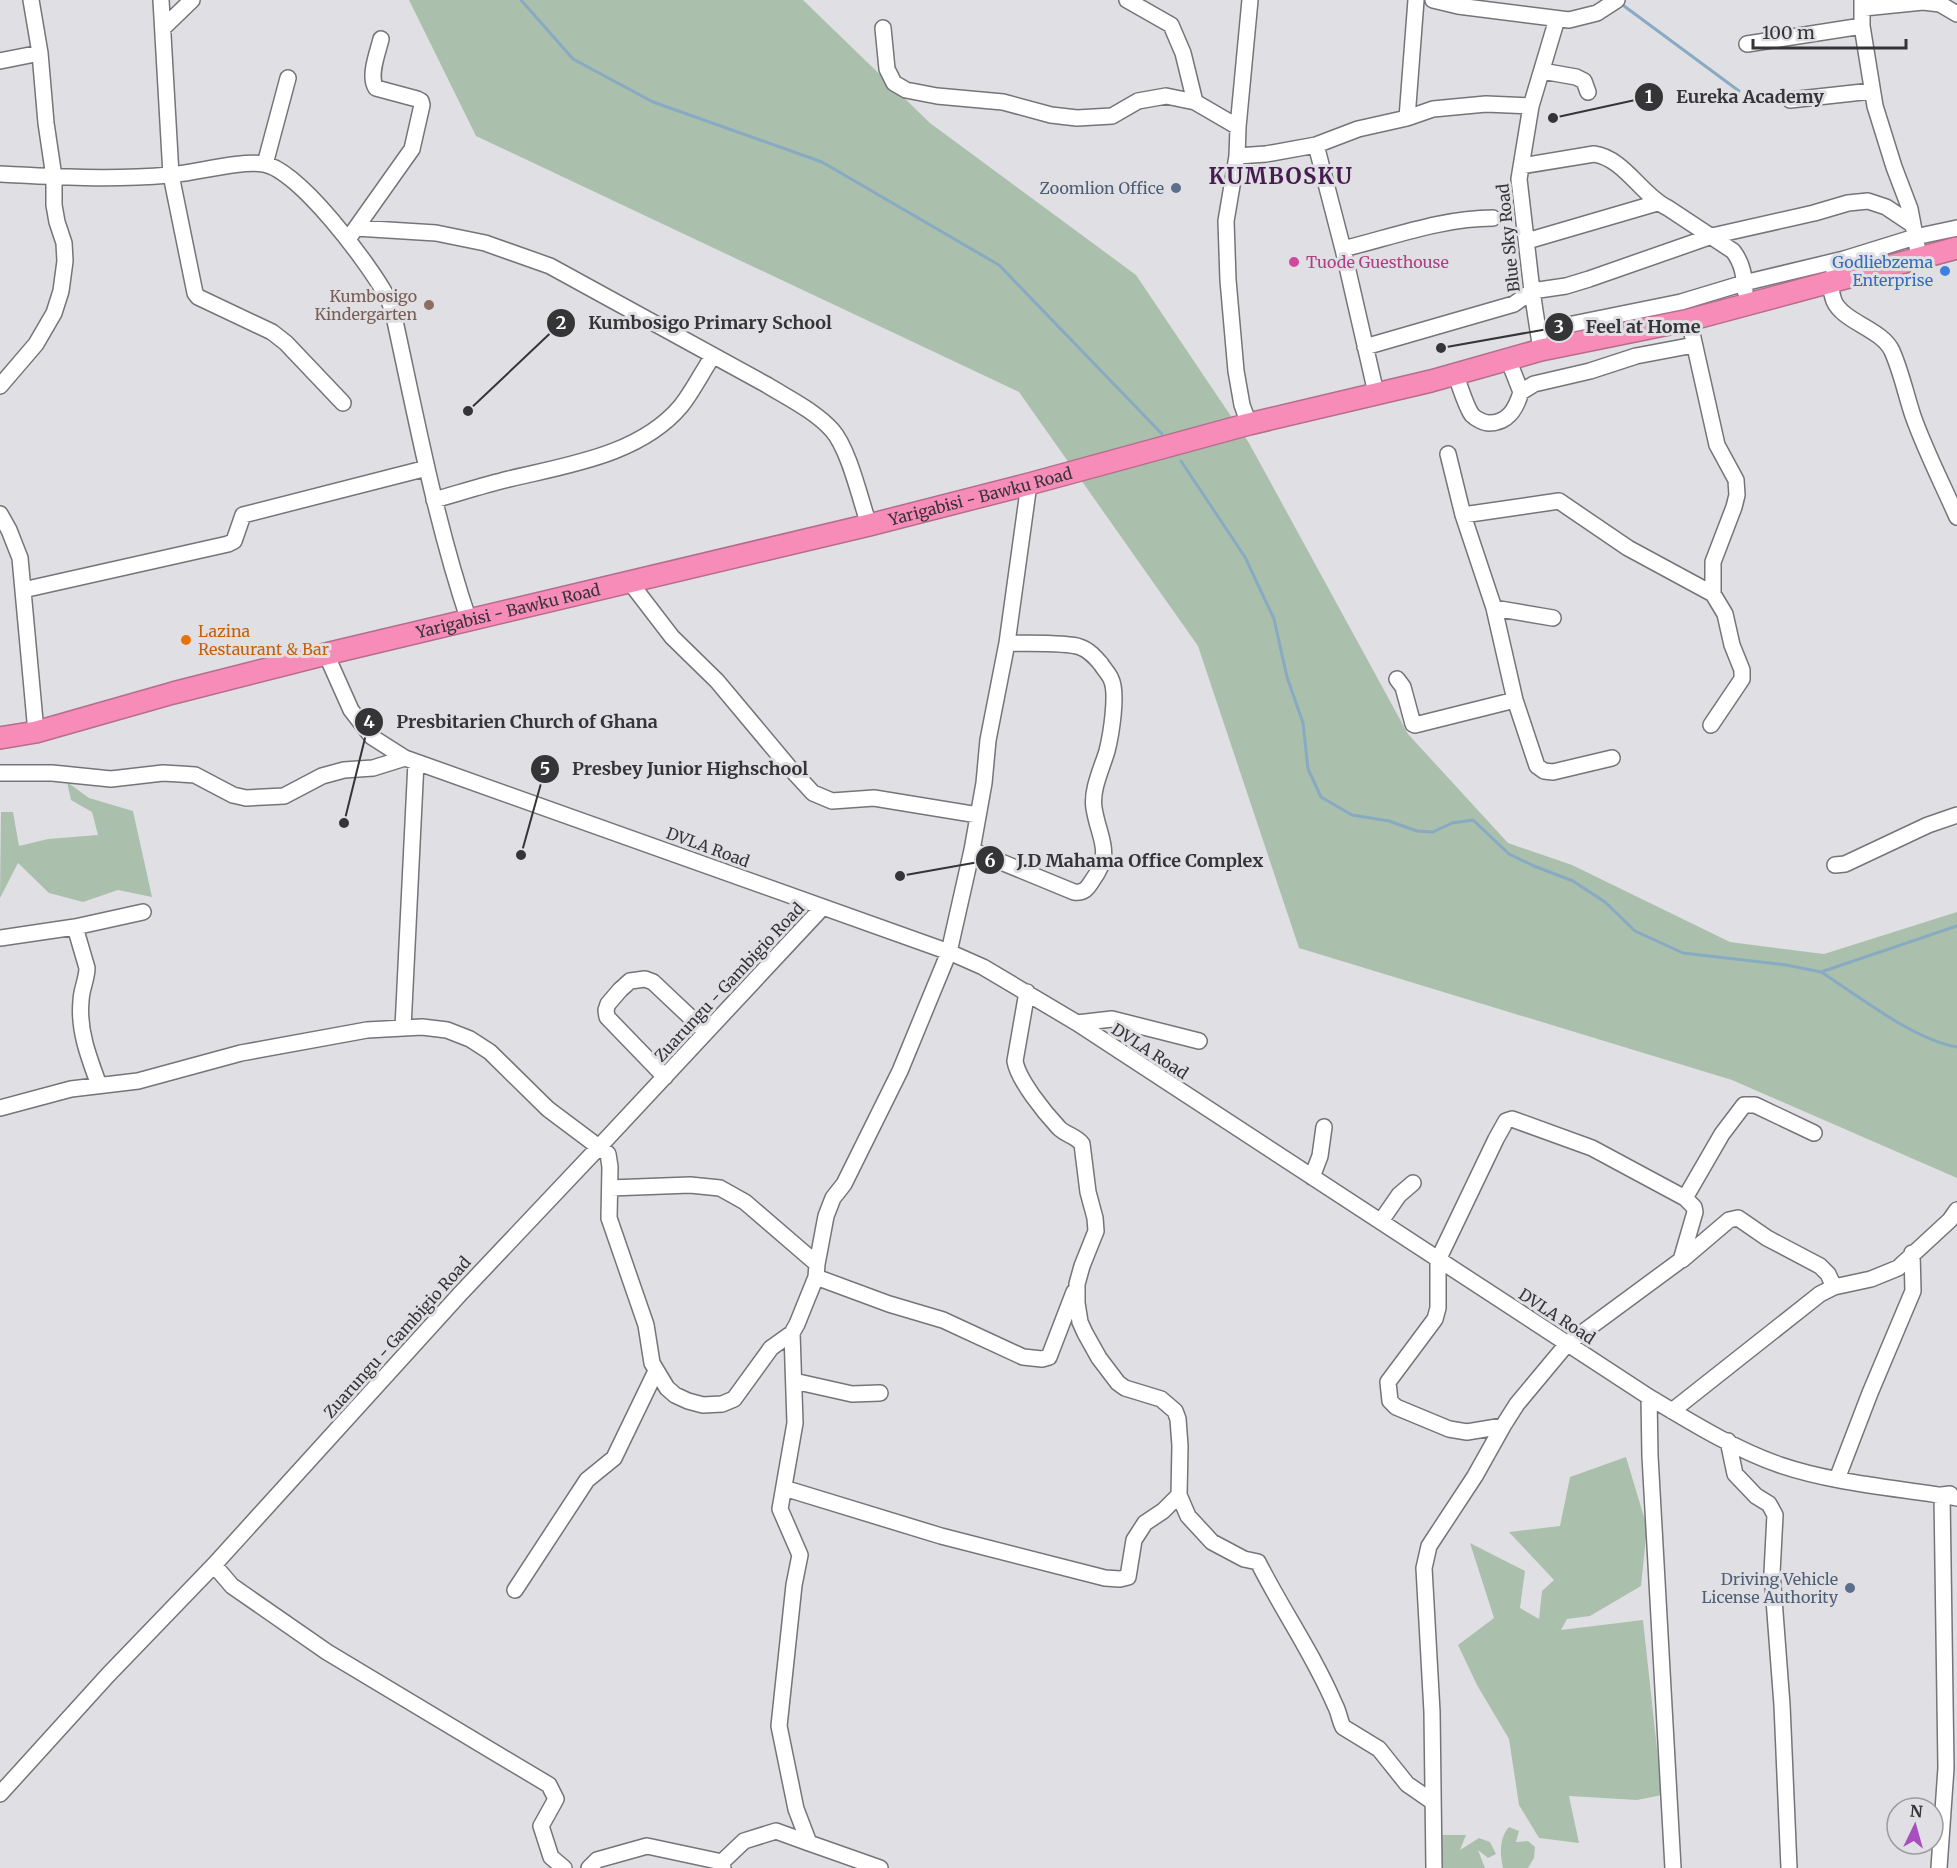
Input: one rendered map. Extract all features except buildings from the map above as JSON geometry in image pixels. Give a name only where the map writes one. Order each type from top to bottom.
[{"type":"highway","name":"Yarigabisi - Bawku Road","points":[[0,738],[36,732],[173,693],[326,654],[469,621],[629,580],[869,525],[1029,484],[1249,424],[1455,374],[1508,359],[1540,341],[1689,320],[1745,293],[1830,283],[1916,240],[1957,248]]},
{"type":"street","points":[[0,386],[36,344],[54,313],[61,291],[65,261],[64,243],[57,222],[40,53],[31,0]]},
{"type":"street","points":[[161,0],[171,175],[195,293],[198,297],[272,332],[286,343],[343,403]]},
{"type":"street","points":[[163,28],[192,0]]},
{"type":"street","points":[[1127,0],[1171,25],[1183,53],[1195,102]]},
{"type":"street","points":[[1249,424],[1242,405],[1236,371],[1228,280],[1226,221],[1237,156],[1250,0]]},
{"type":"street","points":[[1407,118],[1416,0]]},
{"type":"street","points":[[1434,0],[1458,6],[1569,20],[1596,13],[1617,0]]},
{"type":"street","points":[[1916,240],[1910,209],[1894,167],[1872,91],[1862,26],[1863,4],[1923,2],[1941,4],[1957,14]]},
{"type":"street","name":"Blue Sky Road","points":[[1540,341],[1520,192],[1521,166],[1531,106],[1557,18]]},
{"type":"street","points":[[1747,44],[1862,26]]},
{"type":"street","points":[[883,28],[886,69],[894,83],[906,90],[937,96],[1003,102],[1051,115],[1077,118],[1112,116],[1138,100],[1166,96],[1195,102],[1238,127]]},
{"type":"street","points":[[352,234],[412,149],[422,105],[417,99],[376,88],[374,85],[373,76],[381,39]]},
{"type":"street","points":[[0,61],[40,53]]},
{"type":"street","points":[[1542,71],[1576,77],[1584,81],[1588,92]]},
{"type":"street","points":[[265,164],[288,78]]},
{"type":"street","points":[[1790,100],[1872,91]]},
{"type":"street","points":[[1237,156],[1266,154],[1316,145],[1358,129],[1407,118],[1433,109],[1485,104],[1531,106]]},
{"type":"street","points":[[1316,145],[1376,393]]},
{"type":"street","points":[[1521,166],[1599,155],[1626,172],[1657,203],[1733,251],[1739,258],[1743,269],[1745,293]]},
{"type":"street","points":[[0,174],[115,178],[171,175],[250,163],[265,164],[280,171],[352,234],[388,298],[395,321],[434,500],[452,571],[469,621]]},
{"type":"street","points":[[1365,347],[1514,304],[1532,291],[1566,286],[1589,279],[1712,236],[1848,203],[1868,201],[1886,207],[1916,240]]},
{"type":"street","points":[[1527,241],[1657,203]]},
{"type":"street","points":[[1343,249],[1444,224],[1478,218],[1493,218]]},
{"type":"street","points":[[1540,341],[1681,302],[1745,293],[1844,260],[1957,228]]},
{"type":"street","points":[[352,234],[436,233],[485,243],[549,266],[713,356],[801,407],[832,430],[843,447],[869,525]]},
{"type":"street","points":[[1844,260],[1837,266],[1830,283],[1838,308],[1874,332],[1891,349],[1914,418],[1950,484],[1957,517]]},
{"type":"street","points":[[1689,320],[1717,445],[1736,480],[1737,495],[1734,507],[1713,562],[1713,594]]},
{"type":"street","points":[[1521,392],[1534,384],[1590,371],[1636,356],[1694,345]]},
{"type":"street","points":[[434,500],[494,482],[596,458],[626,445],[653,431],[681,406],[713,356]]},
{"type":"street","points":[[1455,374],[1473,415],[1485,423],[1500,422],[1510,415],[1521,392],[1508,359]]},
{"type":"street","points":[[1448,454],[1463,515],[1494,608],[1515,700],[1537,766],[1544,771],[1553,771],[1612,758]]},
{"type":"street","points":[[23,590],[228,544],[234,541],[243,515],[427,468]]},
{"type":"street","points":[[0,1108],[42,1096],[99,1085],[138,1081],[241,1053],[367,1030],[422,1027],[447,1030],[470,1039],[506,1066],[548,1109],[608,1154],[610,1159],[610,1224],[646,1325],[652,1364],[667,1388],[688,1401],[703,1405],[722,1404],[734,1399],[771,1348],[792,1333],[797,1324],[817,1271],[825,1216],[833,1198],[844,1184],[900,1071],[949,952],[978,815],[988,740],[1007,643],[1029,484]]},
{"type":"street","points":[[1463,515],[1559,501],[1629,548],[1713,594],[1725,614],[1732,645],[1742,670],[1742,679],[1711,725]]},
{"type":"street","points":[[0,514],[20,558],[36,732]]},
{"type":"street","points":[[629,580],[672,637],[717,681],[813,793],[832,801],[874,798],[978,815]]},
{"type":"street","points":[[1494,608],[1553,618]]},
{"type":"street","points":[[972,850],[1081,893],[1102,868],[1104,860],[1094,796],[1110,739],[1113,686],[1111,678],[1094,656],[1079,646],[1007,643]]},
{"type":"street","name":"DVLA Road","points":[[326,654],[351,710],[372,736],[411,760],[949,952],[983,967],[1077,1023],[1672,1411],[1728,1441],[1781,1465],[1837,1479],[1952,1496]]},
{"type":"street","points":[[1397,679],[1403,687],[1415,725],[1515,700]]},
{"type":"street","points":[[0,773],[52,773],[111,779],[163,773],[195,775],[233,795],[246,798],[284,796],[322,776],[345,770],[373,768],[411,760],[403,1028]]},
{"type":"street","points":[[1834,865],[1845,864],[1928,825],[1957,815]]},
{"type":"street","name":"Zuarungu - Gambigio Road","points":[[0,1794],[108,1675],[214,1565],[460,1294],[823,907]]},
{"type":"street","points":[[0,937],[75,927],[143,912]]},
{"type":"street","points":[[75,927],[87,968],[81,999],[83,1035],[99,1085]]},
{"type":"street","points":[[664,1077],[607,1017],[608,1004],[620,990],[630,981],[637,979],[653,982],[706,1032]]},
{"type":"street","points":[[610,1188],[690,1185],[720,1188],[745,1202],[817,1271],[889,1304],[943,1320],[1023,1357],[1042,1359],[1048,1357],[1052,1352],[1096,1231],[1082,1144],[1059,1128],[1016,1070],[1015,1061],[1027,992]]},
{"type":"street","points":[[1077,1023],[1112,1019],[1199,1041]]},
{"type":"street","points":[[1684,1198],[1722,1134],[1744,1105],[1749,1103],[1755,1105],[1814,1133]]},
{"type":"street","points":[[1503,1426],[1467,1432],[1449,1429],[1396,1407],[1390,1401],[1388,1382],[1435,1319],[1439,1300],[1438,1260],[1506,1121],[1512,1119],[1592,1148],[1684,1198],[1694,1207],[1695,1212],[1681,1260]]},
{"type":"street","points":[[1311,1177],[1320,1156],[1324,1127]]},
{"type":"street","points":[[1381,1221],[1399,1195],[1413,1183]]},
{"type":"street","points":[[1672,1411],[1743,1356],[1807,1302],[1834,1287],[1871,1279],[1898,1268],[1950,1220],[1957,1210]]},
{"type":"street","points":[[1434,1868],[1432,1712],[1425,1557],[1429,1546],[1475,1476],[1517,1404],[1567,1344],[1681,1260],[1729,1220],[1738,1218],[1767,1238],[1820,1266],[1828,1274],[1834,1287]]},
{"type":"street","points":[[1837,1479],[1913,1291],[1912,1253]]},
{"type":"street","points":[[1077,1284],[1080,1322],[1099,1358],[1118,1383],[1125,1388],[1161,1399],[1175,1411],[1178,1419],[1180,1446],[1179,1495],[1188,1516],[1212,1542],[1244,1559],[1258,1562],[1336,1705],[1342,1726],[1379,1749],[1407,1784],[1433,1802]]},
{"type":"street","points":[[792,1333],[795,1423],[780,1509],[800,1555],[794,1585],[779,1726],[796,1809],[809,1843]]},
{"type":"street","points":[[515,1590],[587,1480],[614,1458],[656,1371]]},
{"type":"street","points":[[794,1381],[852,1394],[880,1393]]},
{"type":"street","points":[[1649,1397],[1650,1456],[1673,1868]]},
{"type":"street","points":[[1728,1441],[1735,1474],[1756,1496],[1769,1504],[1775,1515],[1772,1573],[1782,1705],[1789,1868]]},
{"type":"street","points":[[784,1488],[941,1536],[1105,1578],[1120,1579],[1128,1577],[1134,1540],[1145,1523],[1163,1511],[1179,1495]]},
{"type":"street","points":[[1939,1868],[1952,1769],[1952,1496]]},
{"type":"street","points":[[214,1565],[232,1586],[327,1652],[549,1785],[556,1799],[541,1826],[551,1862],[564,1868]]},
{"type":"street","points":[[589,1868],[597,1860],[647,1846],[723,1865],[744,1841],[776,1831],[880,1868]]},
{"type":"green space","points":[[409,0],[803,0],[930,123],[1136,275],[1249,443],[1408,734],[1508,843],[1572,865],[1730,942],[1824,954],[1957,912],[1957,1178],[1732,1080],[1299,948],[1198,646],[1019,392],[476,136]]},
{"type":"green space","points":[[67,782],[89,798],[133,811],[152,897],[118,890],[83,902],[49,893],[18,863],[0,898],[1,812],[13,812],[19,846],[48,839],[98,835],[92,812],[71,800]]},
{"type":"green space","points":[[1626,1457],[1647,1527],[1641,1586],[1590,1616],[1567,1619],[1561,1630],[1643,1620],[1662,1795],[1637,1800],[1569,1796],[1579,1843],[1539,1838],[1519,1805],[1509,1739],[1477,1685],[1458,1645],[1494,1618],[1470,1543],[1525,1571],[1520,1608],[1539,1619],[1542,1591],[1554,1580],[1509,1532],[1560,1526],[1570,1477]]},
{"type":"green space","points":[[1509,1827],[1519,1831],[1516,1842],[1528,1841],[1535,1847],[1534,1858],[1528,1868],[1503,1868],[1501,1846],[1503,1836]]},
{"type":"green space","points":[[1438,1835],[1466,1835],[1460,1850],[1479,1838],[1490,1842],[1496,1854],[1488,1858],[1478,1850],[1485,1868],[1431,1868]]},
{"type":"waterway","points":[[521,0],[573,59],[653,102],[822,162],[999,265],[1162,434]]},
{"type":"waterway","points":[[1620,3],[1739,91]]},
{"type":"waterway","points":[[1181,461],[1245,557],[1274,619],[1287,677],[1303,723],[1308,769],[1321,797],[1352,815],[1389,821],[1417,831],[1433,832],[1452,823],[1473,820],[1509,854],[1573,881],[1605,902],[1635,931],[1683,953],[1786,965],[1821,972],[1957,926]]},
{"type":"waterway","points":[[1821,972],[1904,1026],[1957,1047]]},
{"type":"place","name":"Eureka Academy","points":[[1553,118]]},
{"type":"place","name":"Zoomlion Office","points":[[1176,188]]},
{"type":"place","name":"Tuode Guesthouse","points":[[1294,262]]},
{"type":"place","name":"Godliebzema Enterprise","points":[[1945,271]]},
{"type":"place","name":"Kumbosigo Kindergarten","points":[[429,305]]},
{"type":"place","name":"Feel at Home","points":[[1441,348]]},
{"type":"place","name":"Kumbosigo Primary School","points":[[468,411]]},
{"type":"place","name":"Lazina Restaurant & Bar","points":[[186,640]]},
{"type":"place","name":"Presbitarien Church of Ghana","points":[[344,823]]},
{"type":"place","name":"Presbey Junior Highschool","points":[[521,855]]},
{"type":"place","name":"J.D Mahama Office Complex","points":[[900,876]]},
{"type":"place","name":"Driving Vehicle License Authority","points":[[1850,1588]]},
{"type":"district","name":"KUMBOSKU","points":[[1281,176]]}]
